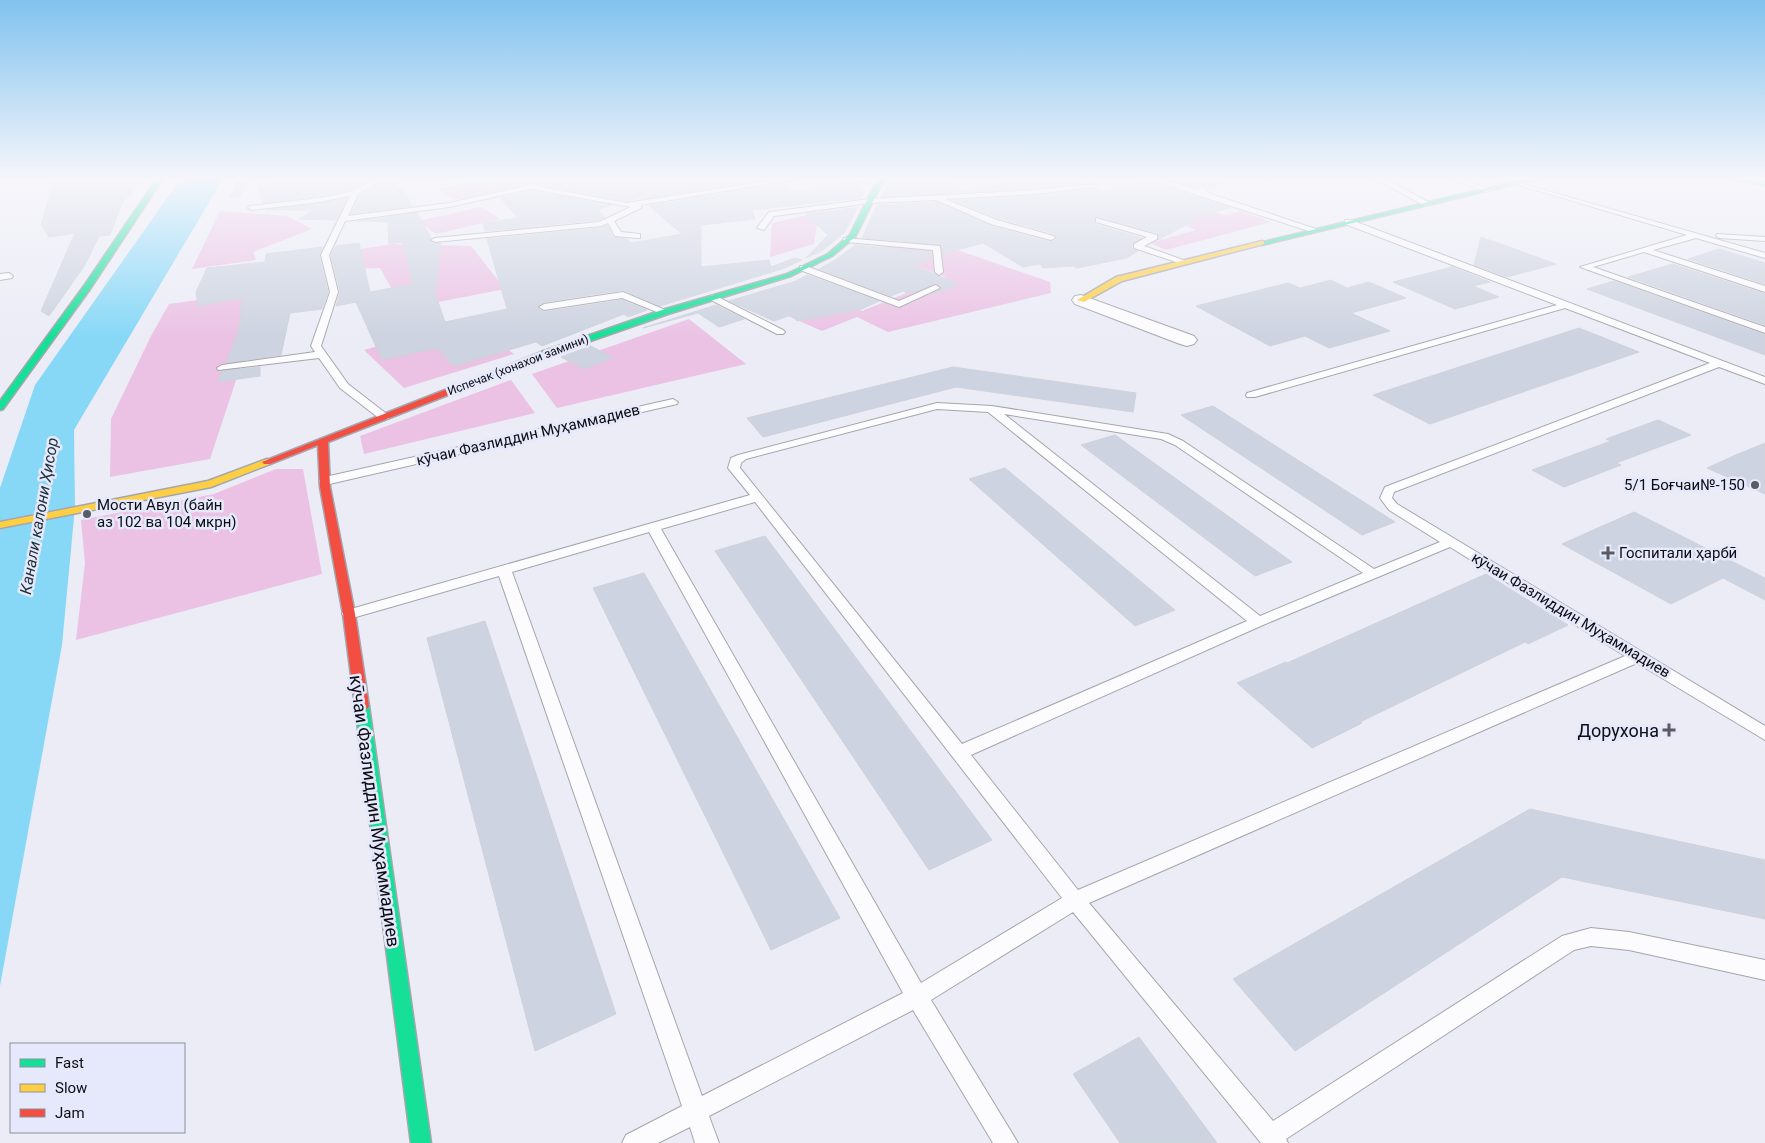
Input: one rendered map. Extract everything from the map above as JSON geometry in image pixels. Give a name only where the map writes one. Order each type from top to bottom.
[{"type":"street","points":[[0,407],[87,287],[125,230]]},
{"type":"street","name":"Испечак (хонахои замини)","points":[[0,525],[211,484],[547,353],[665,312],[789,275],[830,255],[852,236],[855,230]]},
{"type":"street","points":[[1081,300],[1120,278],[1314,230]]},
{"type":"street","points":[[1081,300],[1187,340]]},
{"type":"street","name":"кӯчаи Фазлиддин Муҳаммадиев","points":[[323,441],[325,481],[348,614],[421,1143]]},
{"type":"lane","points":[[336,230],[324,255],[334,292],[316,346],[344,386],[384,417]]},
{"type":"lane","points":[[435,240],[535,230]]},
{"type":"lane","points":[[616,230],[618,234],[637,236]]},
{"type":"lane","points":[[1023,230],[1050,238]]},
{"type":"lane","points":[[1132,230],[1154,237],[1137,246],[1185,262]]},
{"type":"lane","points":[[1370,230],[1765,380]]},
{"type":"lane","points":[[1680,230],[1765,256]]},
{"type":"lane","points":[[1765,239],[1696,235],[1584,267],[1765,330]]},
{"type":"lane","points":[[847,240],[937,248],[939,272]]},
{"type":"lane","points":[[1645,250],[1765,289]]},
{"type":"lane","points":[[803,268],[899,304],[936,288]]},
{"type":"lane","points":[[544,307],[624,294],[665,312]]},
{"type":"lane","points":[[714,298],[780,332]]},
{"type":"lane","points":[[1251,395],[1566,305]]},
{"type":"lane","points":[[222,368],[323,354]]},
{"type":"lane","name":"кӯчаи Фазлиддин Муҳаммадиев","points":[[1720,363],[1388,490],[1386,498],[1393,507],[1765,734]]},
{"type":"lane","name":"кӯчаи Фазлиддин Муҳаммадиев","points":[[325,481],[673,402]]},
{"type":"lane","points":[[1373,574],[1179,443],[1164,436],[992,409],[938,406],[742,457],[735,461],[734,468],[959,754],[1075,900],[1273,1139],[1569,942],[1590,937],[1629,941],[1765,970]]},
{"type":"lane","points":[[992,409],[1258,622]]},
{"type":"lane","points":[[348,614],[758,497]]},
{"type":"lane","points":[[653,527],[917,997],[1006,1143]]},
{"type":"lane","points":[[959,754],[1258,622],[1451,542]]},
{"type":"lane","points":[[504,570],[707,1143]]},
{"type":"lane","points":[[634,1143],[917,997],[1075,900],[1638,656]]},
{"type":"shaded area","points":[[211,230],[309,230],[253,252],[256,260],[192,269]]},
{"type":"shaded area","points":[[431,230],[452,230],[436,234]]},
{"type":"shaded area","points":[[772,230],[816,230],[814,244],[770,257]]},
{"type":"shaded area","points":[[1195,230],[1240,230],[1166,250],[1150,243]]},
{"type":"shaded area","points":[[917,236],[1050,282],[1051,293],[888,332],[857,317],[822,331],[779,312],[824,295],[862,311],[946,277],[876,251]]},
{"type":"shaded area","points":[[393,244],[471,246],[505,289],[403,309],[380,268],[349,269],[341,252]]},
{"type":"shaded area","points":[[298,286],[313,307],[255,323],[210,459],[110,477],[111,419],[151,336],[169,304]]},
{"type":"shaded area","points":[[689,319],[746,364],[557,408],[532,374]]},
{"type":"shaded area","points":[[469,320],[514,354],[404,388],[364,350]]},
{"type":"shaded area","points":[[511,380],[535,413],[364,454],[360,436]]},
{"type":"shaded area","points":[[276,469],[303,469],[322,574],[76,640],[85,563],[81,520],[214,494]]},
{"type":"water","name":"Канали калони Ҳисор","points":[[144,230],[192,230],[74,430],[75,507],[62,645],[0,986],[0,488],[35,385]]},
{"type":"building","points":[[45,230],[112,230],[110,235],[99,236],[85,265],[49,316],[41,311],[75,233],[49,237]]},
{"type":"building","points":[[388,230],[427,230],[431,238],[429,241],[434,244],[441,243],[435,293],[445,322],[507,309],[487,239],[577,230],[610,230],[613,237],[627,239],[631,243],[682,234],[678,230],[701,230],[701,267],[769,260],[771,267],[794,258],[802,260],[782,269],[660,306],[623,290],[544,302],[537,308],[544,312],[622,300],[647,310],[628,317],[624,314],[542,346],[536,342],[454,366],[437,348],[382,360],[356,302],[336,306],[340,292],[331,255],[336,246],[359,243],[370,292],[413,284],[402,242],[389,244]]},
{"type":"building","points":[[823,230],[845,230],[823,250],[806,258],[828,235]]},
{"type":"building","points":[[865,230],[1008,230],[1052,242],[1057,239],[1055,234],[1042,230],[1116,230],[1142,238],[1132,244],[1132,249],[1138,251],[1126,258],[1077,268],[1073,266],[1043,268],[1040,264],[1023,267],[983,243],[943,254],[940,244],[862,238]]},
{"type":"building","points":[[1148,230],[1176,230],[1158,240],[1158,233]]},
{"type":"building","points":[[1481,237],[1556,264],[1507,277],[1474,265]]},
{"type":"building","points":[[855,245],[931,252],[932,258],[913,265],[959,284],[929,296],[941,290],[941,286],[935,283],[917,291],[907,293],[903,291],[891,296],[819,269],[837,259]]},
{"type":"building","points":[[323,247],[319,255],[328,292],[322,309],[290,313],[281,355],[226,363],[239,329],[242,298],[198,306],[196,292],[207,268],[265,262],[266,254]]},
{"type":"building","points":[[1719,249],[1765,263],[1765,284],[1688,259]]},
{"type":"building","points":[[1673,264],[1765,294],[1765,325],[1628,277]]},
{"type":"building","points":[[1452,267],[1490,282],[1473,286],[1499,297],[1455,309],[1393,282]]},
{"type":"building","points":[[807,275],[879,301],[862,309],[797,321],[791,315],[774,321],[729,301],[796,281]]},
{"type":"building","points":[[1331,280],[1347,288],[1369,282],[1406,298],[1351,313],[1390,331],[1329,348],[1305,336],[1270,346],[1196,306],[1288,283],[1300,288]]},
{"type":"building","points":[[1614,281],[1765,335],[1765,355],[1587,289]]},
{"type":"building","points":[[716,305],[744,319],[719,327],[698,313],[643,328]]},
{"type":"building","points":[[1579,328],[1639,352],[1430,424],[1373,395]]},
{"type":"building","points":[[591,346],[613,358],[584,369],[561,357]]},
{"type":"building","points":[[260,367],[260,376],[218,382],[222,371]]},
{"type":"building","points":[[953,367],[1136,393],[1133,412],[956,387],[763,437],[747,418]]},
{"type":"building","points":[[1213,406],[1395,522],[1362,535],[1181,415]]},
{"type":"building","points":[[1658,420],[1691,435],[1616,463],[1621,465],[1564,487],[1532,470],[1611,441],[1606,439]]},
{"type":"building","points":[[1115,435],[1292,562],[1255,576],[1081,445]]},
{"type":"building","points":[[1765,443],[1765,494],[1707,468],[1736,455]]},
{"type":"building","points":[[1005,468],[1175,610],[1135,626],[969,479]]},
{"type":"building","points":[[1634,512],[1765,578],[1765,600],[1723,578],[1671,604],[1562,544]]},
{"type":"building","points":[[765,536],[992,840],[929,870],[715,551]]},
{"type":"building","points":[[644,573],[840,918],[771,950],[593,588]]},
{"type":"building","points":[[1486,574],[1568,625],[1528,644],[1525,642],[1360,722],[1362,723],[1312,748],[1237,683],[1287,663]]},
{"type":"building","points":[[485,621],[616,1014],[535,1051],[427,638]]},
{"type":"building","points":[[1530,809],[1765,860],[1765,919],[1562,877],[1295,1051],[1233,979]]},
{"type":"building","points":[[1139,1037],[1217,1143],[1120,1143],[1073,1074]]},
{"type":"traffic: fast","points":[[0,407],[87,287],[125,230]]},
{"type":"traffic: fast","points":[[450,391],[547,353],[665,312],[789,275],[830,255],[853,236],[856,230]]},
{"type":"traffic: fast","points":[[1262,243],[1316,230]]},
{"type":"traffic: fast","points":[[362,706],[421,1143]]},
{"type":"traffic: slow","points":[[1081,300],[1119,279],[1262,243]]},
{"type":"traffic: slow","points":[[0,525],[211,484],[267,462]]},
{"type":"traffic: jam","points":[[267,462],[450,391]]},
{"type":"traffic: jam","points":[[323,441],[325,487],[349,614],[362,706]]},
{"type":"place","name":"5/1 Боғчаи№-150","points":[[1755,485]]},
{"type":"place","name":"Мости Авул (байн аз 102 ва 104 мкрн)","points":[[87,514]]},
{"type":"place","name":"Госпитали ҳарбӣ","points":[[1608,553]]},
{"type":"place","name":"Дорухона","points":[[1669,730]]}]
